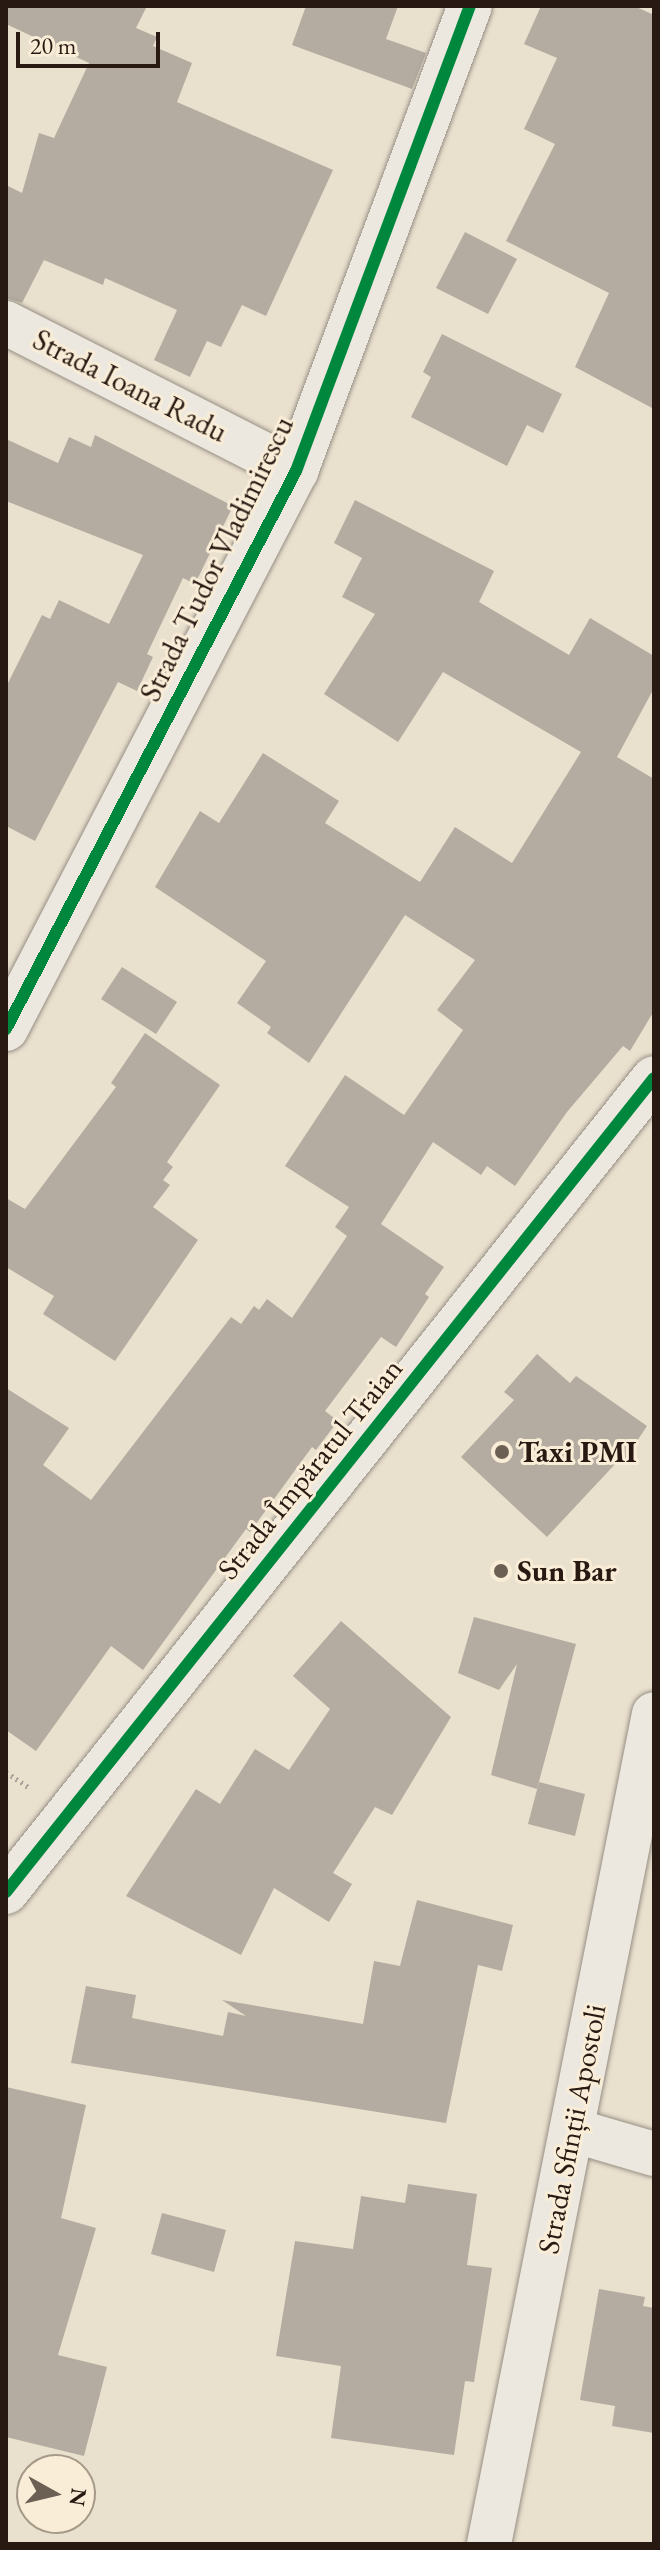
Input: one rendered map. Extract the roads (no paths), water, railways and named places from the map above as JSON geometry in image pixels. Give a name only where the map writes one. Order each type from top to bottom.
[{"type":"street","name":"Strada Tudor Vladimirescu","points":[[6,1029],[296,471],[470,6]]},
{"type":"street","name":"Strada Ioana Radu","points":[[6,323],[296,471]]},
{"type":"street","name":"Strada Împăratul Traian","points":[[6,1892],[654,1078]]},
{"type":"street","name":"Strada Sfinții Apostoli","points":[[489,2544],[654,1714]]},
{"type":"street","points":[[572,2130],[654,2154]]},
{"type":"place","name":"Taxi PMI","points":[[502,1452]]},
{"type":"place","name":"Sun Bar","points":[[501,1571]]}]
